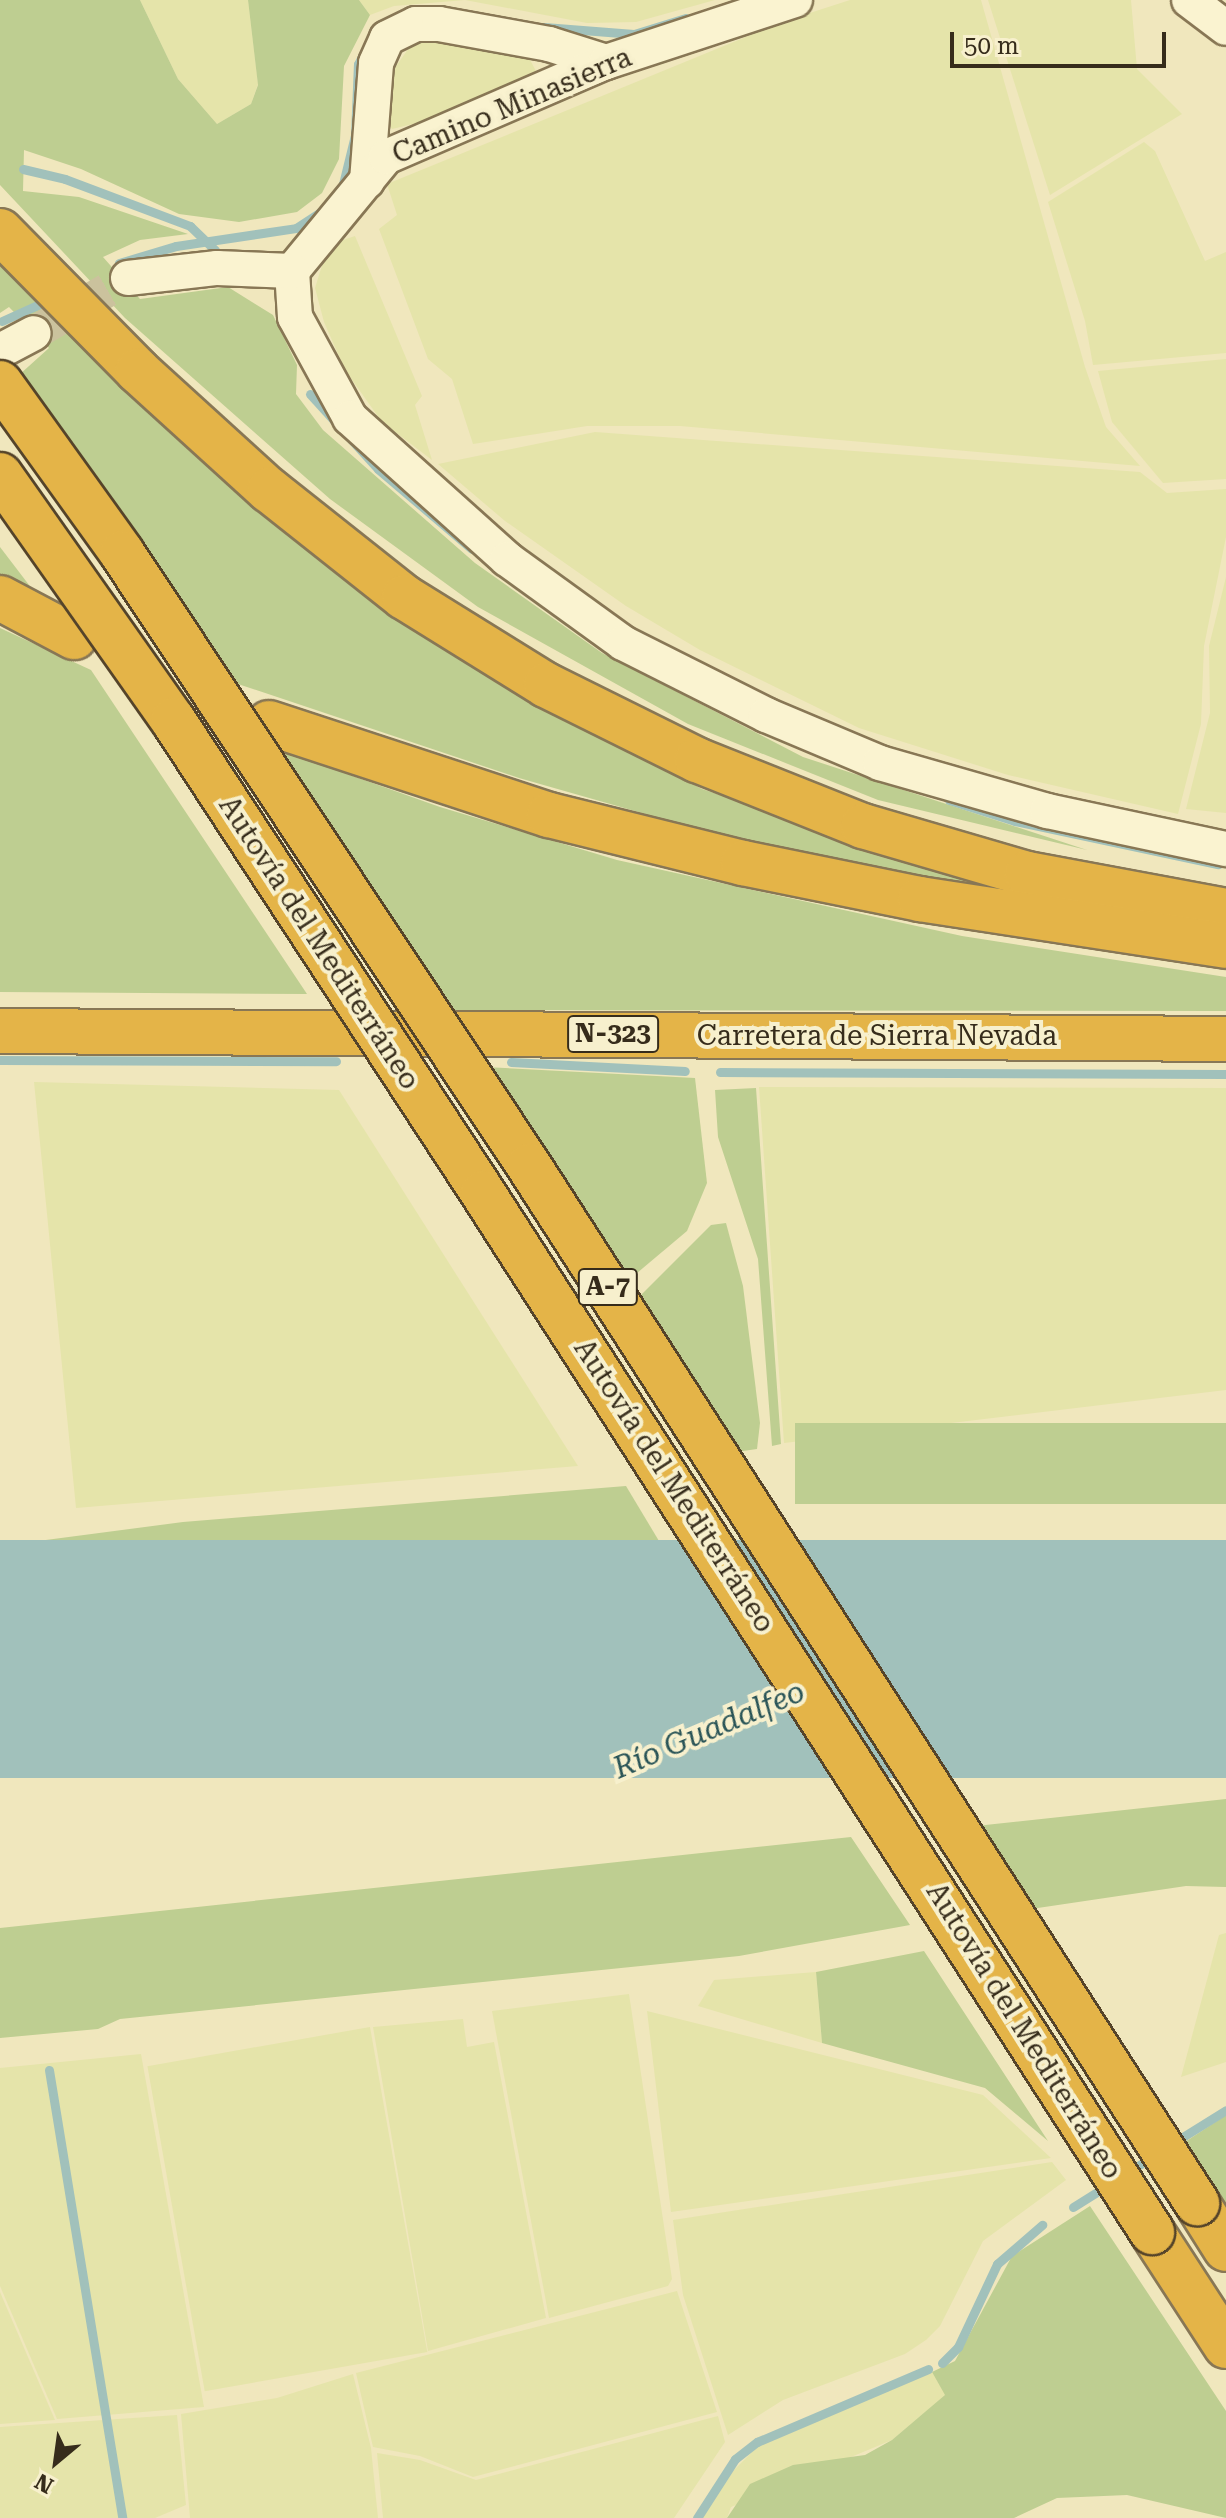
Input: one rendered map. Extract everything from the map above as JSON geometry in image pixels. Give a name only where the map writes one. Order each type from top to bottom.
[{"type":"highway","points":[[0,231],[138,371],[269,490],[404,597],[546,685],[697,760],[863,826],[1027,874],[1226,911]]},
{"type":"highway","name":"Autovía del Mediterráneo","points":[[0,383],[122,553],[511,1139],[1226,2249]]},
{"type":"highway","name":"Autovía del Mediterráneo","points":[[0,475],[156,695],[388,1049],[812,1698],[1226,2346]]},
{"type":"highway","points":[[0,598],[74,637]]},
{"type":"highway","points":[[269,723],[549,815],[743,863],[920,899],[1226,946]]},
{"type":"highway","name":"Carretera de Sierra Nevada","points":[[0,1031],[1226,1039]]},
{"type":"street","name":"Camino Minasierra","points":[[292,271],[386,157],[606,62],[795,0]]},
{"type":"street","points":[[1189,0],[1226,28]]},
{"type":"street","points":[[367,181],[374,78],[387,38],[416,24],[439,24],[549,44],[606,62]]},
{"type":"street","points":[[128,278],[217,268],[292,271],[295,317],[350,418],[507,559],[623,643],[766,715],[880,763],[1047,811],[1226,849]]},
{"type":"street","points":[[0,351],[34,333]]},
{"type":"shaded area","points":[[140,0],[248,0],[258,84],[251,104],[217,124],[178,79]]},
{"type":"shaded area","points":[[359,0],[465,0],[394,6],[370,15]]},
{"type":"shaded area","points":[[465,0],[715,0],[636,22],[587,23]]},
{"type":"shaded area","points":[[850,0],[981,0],[1085,367],[1106,427],[1140,466],[680,426],[587,426],[473,444],[452,379],[428,359],[379,229],[397,215],[387,184],[785,21]]},
{"type":"shaded area","points":[[988,0],[1131,0],[1137,69],[1182,114],[1050,195]]},
{"type":"shaded area","points":[[426,40],[528,56],[537,73],[417,123],[392,129],[385,121],[392,72],[411,45]]},
{"type":"shaded area","points":[[1144,142],[1155,151],[1205,261],[1226,252],[1226,353],[1093,365],[1085,321],[1048,202]]},
{"type":"shaded area","points":[[355,236],[422,396],[415,405],[432,460],[382,422],[345,370],[324,322],[315,288],[324,259],[337,242]]},
{"type":"shaded area","points":[[1226,359],[1226,479],[1163,483],[1112,422],[1098,371]]},
{"type":"shaded area","points":[[595,432],[1140,472],[1167,493],[1226,489],[1226,537],[1204,646],[1201,724],[1178,814],[1008,775],[859,728],[700,650],[626,606],[505,521],[438,464]]},
{"type":"shaded area","points":[[1226,577],[1226,813],[1186,809],[1210,713],[1209,646]]},
{"type":"shaded area","points":[[34,1082],[339,1090],[578,1466],[76,1508]]},
{"type":"shaded area","points":[[759,1087],[1226,1088],[1226,1390],[784,1443]]},
{"type":"shaded area","points":[[1226,1933],[1226,2062],[1181,2077],[1219,1935]]},
{"type":"shaded area","points":[[816,1972],[822,2043],[698,2006],[714,1980]]},
{"type":"shaded area","points":[[629,1994],[672,2279],[668,2286],[549,2318],[492,2011]]},
{"type":"shaded area","points":[[647,2011],[983,2095],[1051,2158],[671,2212]]},
{"type":"shaded area","points":[[463,2019],[467,2047],[494,2042],[546,2318],[428,2351],[373,2027]]},
{"type":"shaded area","points":[[370,2027],[427,2352],[205,2391],[147,2066]]},
{"type":"shaded area","points":[[141,2054],[204,2407],[57,2419],[0,2286],[0,2068]]},
{"type":"shaded area","points":[[1052,2162],[1066,2180],[983,2241],[940,2326],[926,2340],[905,2354],[783,2400],[728,2435],[683,2295],[673,2220]]},
{"type":"shaded area","points":[[677,2291],[717,2412],[473,2477],[420,2456],[373,2447],[356,2373]]},
{"type":"shaded area","points":[[0,2292],[55,2420],[0,2424]]},
{"type":"shaded area","points":[[932,2372],[946,2395],[892,2440],[731,2507],[727,2518],[702,2518],[723,2481],[757,2447]]},
{"type":"shaded area","points":[[353,2374],[371,2448],[378,2518],[190,2518],[181,2414],[277,2398]]},
{"type":"shaded area","points":[[177,2415],[186,2505],[155,2518],[0,2518],[0,2427]]},
{"type":"shaded area","points":[[718,2416],[725,2442],[674,2518],[383,2518],[377,2453],[420,2460],[476,2480]]},
{"type":"green space","points":[[0,0],[140,0],[178,79],[217,124],[251,104],[258,85],[248,0],[359,0],[370,15],[344,66],[339,159],[322,193],[297,212],[239,222],[179,214],[81,169],[24,150],[23,191],[79,197],[188,234],[140,240],[103,257],[140,299],[228,287],[273,315],[297,365],[296,394],[323,430],[475,563],[602,653],[803,757],[1087,850],[878,800],[688,724],[478,607],[330,499],[125,318],[0,185]]},
{"type":"green space","points":[[0,260],[260,513],[364,594],[494,680],[702,789],[985,884],[908,875],[698,829],[519,778],[235,683],[19,375],[49,348],[9,307],[0,313]]},
{"type":"green space","points":[[0,547],[42,602],[0,576]]},
{"type":"green space","points":[[0,628],[91,670],[307,994],[0,992]]},
{"type":"green space","points":[[277,749],[440,807],[617,860],[962,936],[1226,977],[1226,1011],[445,1010]]},
{"type":"green space","points":[[485,1067],[695,1078],[707,1183],[687,1231],[624,1284]]},
{"type":"green space","points":[[756,1088],[781,1444],[772,1446],[758,1259],[718,1137],[715,1090]]},
{"type":"green space","points":[[726,1223],[743,1286],[760,1423],[757,1449],[736,1452],[637,1299],[711,1225]]},
{"type":"green space","points":[[795,1423],[1226,1423],[1226,1504],[795,1504]]},
{"type":"green space","points":[[626,1486],[680,1576],[0,1650],[0,1546],[183,1522]]},
{"type":"green space","points":[[1226,1799],[1226,1887],[1186,1886],[1031,1909],[976,1826]]},
{"type":"green space","points":[[851,1837],[910,1925],[739,1956],[120,2019],[98,2029],[0,2038],[0,1928]]},
{"type":"green space","points":[[924,1951],[1048,2141],[985,2088],[822,2043],[816,1972]]},
{"type":"green space","points":[[1226,2115],[1226,2208],[1182,2144]]},
{"type":"green space","points":[[1090,2206],[1226,2411],[1226,2518],[1127,2495],[1057,2498],[1014,2518],[727,2518],[750,2484],[793,2465],[865,2455],[892,2440],[945,2395],[932,2372],[955,2361],[1012,2256]]},
{"type":"water","name":"Río Guadalfeo","points":[[0,1540],[1226,1540],[1226,1778],[0,1778]]},
{"type":"waterway","points":[[544,27],[634,34],[686,18]]},
{"type":"waterway","points":[[342,188],[355,135],[358,64],[376,30]]},
{"type":"waterway","points":[[23,169],[65,179],[190,226],[215,250]]},
{"type":"waterway","points":[[119,263],[176,246],[296,228],[322,211]]},
{"type":"waterway","points":[[2,321],[44,302]]},
{"type":"waterway","points":[[310,394],[378,469],[472,549]]},
{"type":"waterway","points":[[949,800],[1015,821],[1218,864]]},
{"type":"waterway","points":[[0,1060],[336,1061]]},
{"type":"waterway","points":[[511,1062],[685,1071]]},
{"type":"waterway","points":[[720,1072],[1226,1074]]},
{"type":"waterway","points":[[49,2070],[122,2518]]},
{"type":"waterway","points":[[1173,2143],[1226,2110]]},
{"type":"waterway","points":[[1126,2173],[1154,2156]]},
{"type":"waterway","points":[[1073,2207],[1107,2186]]},
{"type":"waterway","points":[[942,2363],[958,2347],[997,2264],[1042,2225]]},
{"type":"waterway","points":[[697,2518],[735,2459],[757,2442],[928,2369]]},
{"type":"tunnel","points":[[34,333],[128,278]]}]
